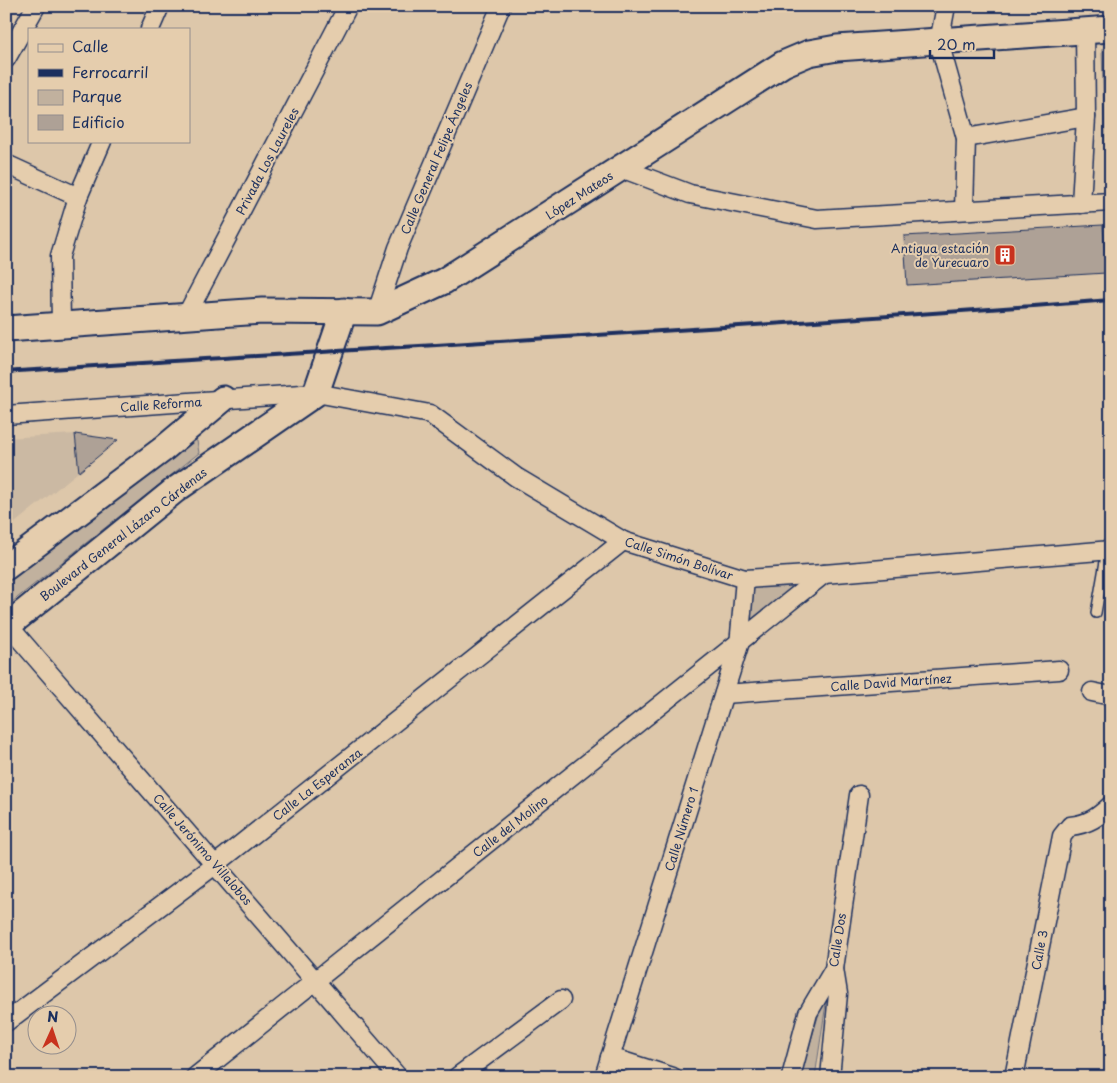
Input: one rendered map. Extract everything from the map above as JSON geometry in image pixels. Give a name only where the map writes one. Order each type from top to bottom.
[{"type":"street","points":[[6,60],[36,6]]},
{"type":"street","points":[[150,28],[160,6]]},
{"type":"street","name":"Privada Los Laureles","points":[[186,316],[348,6]]},
{"type":"street","name":"Calle General Felipe Ángeles","points":[[377,312],[398,248],[501,6]]},
{"type":"street","points":[[946,6],[939,42],[966,138],[964,210]]},
{"type":"street","name":"López Mateos","points":[[6,329],[262,311],[377,312],[444,281],[783,64],[809,53],[890,44],[1111,29]]},
{"type":"street","points":[[1081,204],[1086,116],[1084,30]]},
{"type":"street","points":[[966,138],[1086,116]]},
{"type":"street","points":[[61,325],[60,256],[78,197],[102,142]]},
{"type":"street","points":[[6,164],[78,197]]},
{"type":"street","points":[[622,168],[690,194],[817,219],[1111,202]]},
{"type":"street","points":[[316,392],[344,312]]},
{"type":"street","name":"Calle Reforma","points":[[6,415],[316,392]]},
{"type":"street","name":"Calle Simón Bolívar","points":[[316,392],[430,414],[516,477],[623,541],[745,579],[1109,550]]},
{"type":"street","name":"Boulevard General Lázaro Cárdenas","points":[[7,625],[175,490],[316,392]]},
{"type":"street","points":[[6,567],[162,450],[223,399]]},
{"type":"street","name":"Calle La Esperanza","points":[[6,1022],[216,864],[623,541]]},
{"type":"street","name":"Calle del Molino","points":[[195,1077],[739,645],[824,574]]},
{"type":"street","name":"Calle Número 1","points":[[604,1077],[739,645],[745,579]]},
{"type":"street","name":"Calle Jerónimo Villalobos","points":[[7,625],[216,864],[398,1077]]},
{"type":"street","name":"Calle David Martínez","points":[[724,694],[1059,670]]},
{"type":"street","points":[[1092,692],[1111,696]]},
{"type":"street","name":"Calle Dos","points":[[791,1077],[808,1013],[834,969],[859,795]]},
{"type":"street","name":"Calle 3","points":[[1014,1077],[1062,836],[1070,826],[1086,824],[1111,805]]},
{"type":"street","points":[[830,1077],[838,994],[834,969]]},
{"type":"street","points":[[457,1077],[561,1000]]},
{"type":"street","points":[[610,1057],[673,1077]]},
{"type":"lane","points":[[1096,613],[1109,550]]},
{"type":"shaded area","points":[[75,434],[118,440],[6,530],[6,438]]},
{"type":"green space","points":[[1111,48],[1111,187],[1106,187],[1102,49]]},
{"type":"green space","points":[[190,438],[197,441],[199,453],[12,602],[6,602],[6,585],[182,440]]},
{"type":"green space","points":[[800,583],[753,621],[748,616],[753,587]]},
{"type":"green space","points":[[826,990],[828,990],[815,1077],[800,1077]]},
{"type":"building","name":"Antigua estación de Yurecuaro","points":[[1103,225],[1106,273],[907,285],[904,236]]},
{"type":"building","points":[[75,434],[118,440],[79,472]]},
{"type":"railway","points":[[6,372],[835,320],[1111,300]]},
{"type":"place","name":"Antigua estación de Yurecuaro","points":[[1005,255]]}]
